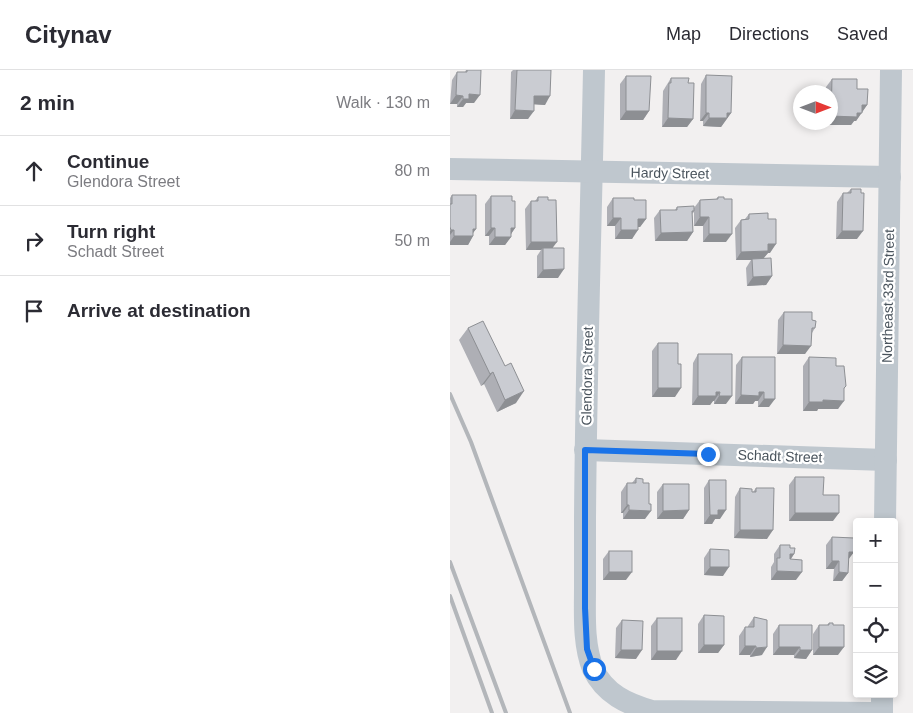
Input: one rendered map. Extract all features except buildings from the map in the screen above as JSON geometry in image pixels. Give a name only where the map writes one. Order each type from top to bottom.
[{"type":"street","name":"Glendora Street","points":[[594,70],[585,450],[585,608],[587,649],[594,669],[604,687],[632,706],[652,711],[872,713]]},
{"type":"street","name":"Northeast 33rd Street","points":[[885,518],[892,70]]},
{"type":"street","name":"Hardy Street","points":[[450,169],[890,177]]},
{"type":"street","name":"Schadt Street","points":[[585,450],[886,460]]},
{"type":"street","points":[[882,698],[882,713]]},
{"type":"railway","points":[[450,394],[471,442],[570,713]]},
{"type":"railway","points":[[450,562],[506,713]]},
{"type":"railway","points":[[450,596],[492,713]]},
{"type":"route","points":[[594,669],[587,649],[585,608],[585,450],[708,454]]}]
